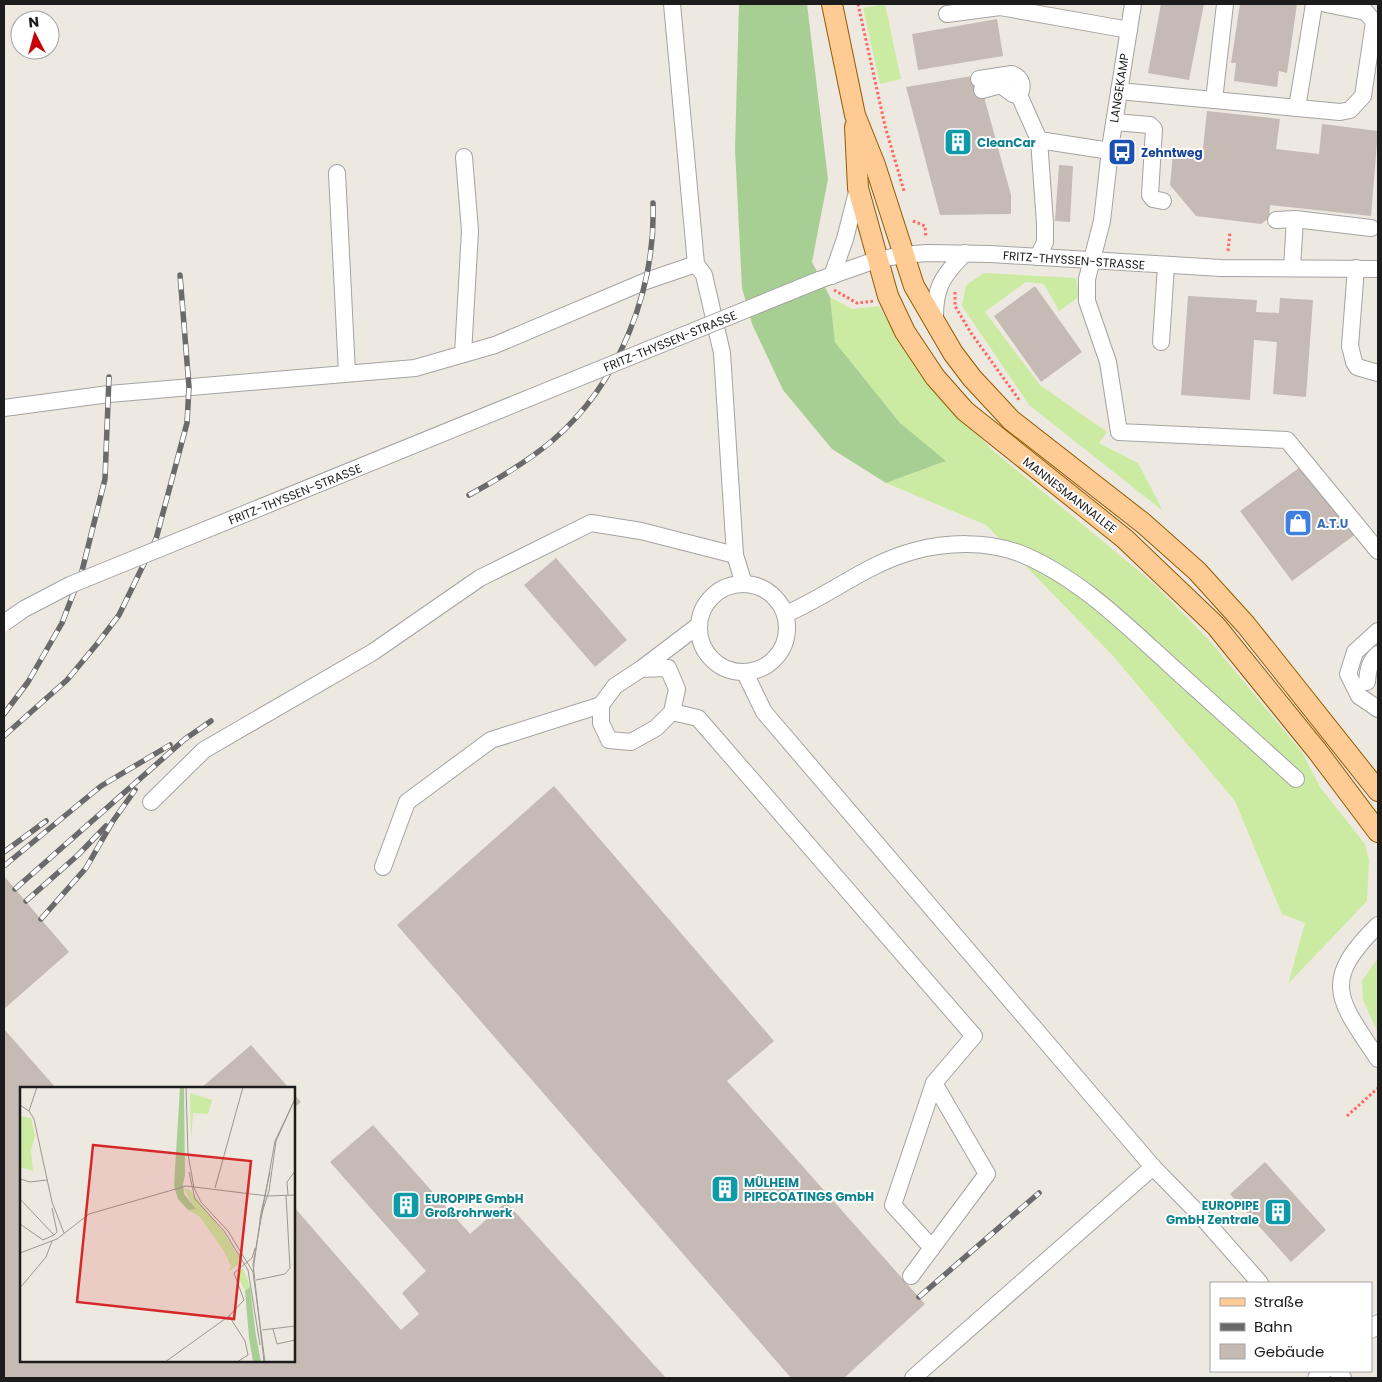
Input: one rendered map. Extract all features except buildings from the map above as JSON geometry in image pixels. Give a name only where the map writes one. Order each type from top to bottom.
[{"type":"main road","name":"MANNESMANNALLEE","points":[[832,4],[855,115],[858,188],[876,260],[895,314],[935,377],[966,411],[1125,539],[1173,582],[1216,626],[1378,832]]},
{"type":"main road","name":"MANNESMANNALLEE","points":[[855,115],[875,165],[917,294],[936,326],[972,378],[1011,420],[1143,523],[1196,571],[1246,625],[1378,791]]},
{"type":"street","points":[[672,4],[696,264],[704,275],[722,353],[735,555],[744,584]]},
{"type":"street","name":"LANGEKAMP","points":[[1133,4],[1114,122],[1102,221],[1087,279],[1087,301],[1108,362],[1119,432],[1287,440],[1378,551]]},
{"type":"street","points":[[1214,100],[1225,4]]},
{"type":"street","points":[[1298,108],[1314,4]]},
{"type":"street","points":[[1119,91],[1298,108],[1350,110],[1363,96],[1374,22],[1366,12],[1326,4]]},
{"type":"street","points":[[947,14],[1000,8],[1129,30]]},
{"type":"street","points":[[980,84],[1001,85],[1013,94],[1019,95],[1039,140],[1045,242],[1038,257]]},
{"type":"street","points":[[1114,122],[1150,125],[1154,129],[1150,196],[1153,199],[1163,201]]},
{"type":"street","points":[[1039,140],[1110,152]]},
{"type":"street","points":[[463,354],[470,231],[464,157]]},
{"type":"street","points":[[337,173],[347,374]]},
{"type":"street","points":[[826,278],[845,239],[858,188]]},
{"type":"street","points":[[1276,220],[1295,219],[1371,228]]},
{"type":"street","points":[[1292,268],[1295,219]]},
{"type":"street","name":"FRITZ-THYSSEN-STRASSE","points":[[4,623],[24,609],[70,586],[826,278],[876,260],[927,253],[965,253],[1166,266],[1378,269]]},
{"type":"street","points":[[936,326],[934,307],[940,281],[965,253]]},
{"type":"street","points":[[4,408],[109,394],[415,368],[495,345],[646,281],[696,264]]},
{"type":"street","points":[[1161,342],[1166,266]]},
{"type":"street","points":[[1356,268],[1351,353],[1357,367],[1378,373]]},
{"type":"street","points":[[151,802],[204,750],[373,652],[480,578],[591,523],[641,530],[735,555]]},
{"type":"street","points":[[786,614],[814,602],[873,567],[915,550],[955,544],[986,546],[1012,551],[1053,570],[1114,614],[1296,779]]},
{"type":"street","points":[[744,584],[762,588],[779,600],[786,614],[788,631],[784,646],[777,657],[766,667],[745,673],[730,671],[711,659],[702,646],[698,624],[702,609],[712,596],[725,587],[744,584]]},
{"type":"street","points":[[383,867],[407,802],[491,740],[601,705],[615,686],[641,669],[698,624]]},
{"type":"street","points":[[1378,631],[1355,652],[1348,674],[1359,696],[1378,709]]},
{"type":"street","points":[[1367,682],[1368,669],[1372,660],[1378,654]]},
{"type":"street","points":[[601,705],[601,723],[609,740],[631,742],[656,728],[672,712],[677,689],[668,668],[641,669]]},
{"type":"street","points":[[745,673],[764,712],[1153,1167],[1201,1216],[1259,1282]]},
{"type":"street","points":[[672,712],[698,718],[974,1036],[934,1083],[893,1205],[932,1248]]},
{"type":"street","points":[[1378,925],[1356,946],[1344,966],[1340,984],[1346,1011],[1378,1059]]},
{"type":"street","points":[[911,1276],[987,1174],[934,1083]]},
{"type":"street","points":[[913,1378],[1153,1167]]},
{"type":"path","points":[[858,4],[885,126],[904,193]]},
{"type":"path","points":[[910,212],[913,222],[925,226],[927,253]]},
{"type":"path","points":[[1228,251],[1230,232]]},
{"type":"path","points":[[1347,1116],[1378,1088]]},
{"type":"green space","points":[[739,4],[807,4],[828,179],[812,262],[830,297],[835,342],[900,423],[946,461],[886,483],[832,449],[783,390],[752,324],[742,288],[735,149]]},
{"type":"green space","points":[[885,4],[901,79],[880,84],[863,8]]},
{"type":"green space","points":[[984,273],[1076,278],[1079,297],[1059,311],[1044,284],[1026,282],[985,312],[1040,385],[1107,432],[1099,443],[1138,463],[1163,511],[1029,405],[962,306],[966,285]]},
{"type":"green space","points":[[830,297],[852,309],[879,306],[915,366],[990,448],[1152,582],[1210,641],[1302,752],[1320,787],[1365,844],[1369,860],[1367,901],[1288,984],[1305,923],[1282,914],[1235,801],[1114,657],[986,525],[886,483],[944,462],[900,423],[835,342]]},
{"type":"green space","points":[[1378,958],[1378,1033],[1363,1000],[1362,981]]},
{"type":"railway","points":[[469,495],[512,470],[552,441],[576,418],[614,364],[629,333],[640,302],[648,269],[653,203]]},
{"type":"railway","points":[[4,736],[67,680],[97,644],[119,615],[156,539],[187,423],[189,387],[180,275]]},
{"type":"railway","points":[[4,714],[28,682],[62,623],[82,571],[105,479],[109,377]]},
{"type":"railway","points":[[15,889],[185,739],[211,721]]},
{"type":"railway","points":[[4,866],[101,786],[170,745]]},
{"type":"railway","points":[[41,919],[86,868],[113,821],[135,790]]},
{"type":"railway","points":[[4,852],[46,821]]},
{"type":"railway","points":[[26,901],[78,855],[106,826]]},
{"type":"railway","points":[[919,1297],[1039,1193]]},
{"type":"place","name":"CleanCar","points":[[958,142]]},
{"type":"place","name":"Zehntweg","points":[[1122,152]]},
{"type":"place","name":"A.T.U","points":[[1298,523]]},
{"type":"place","name":"MÜLHEIM PIPECOATINGS GmbH","points":[[725,1189]]},
{"type":"place","name":"EUROPIPE GmbH Großrohrwerk","points":[[406,1205]]},
{"type":"place","name":"EUROPIPE GmbH Zentrale","points":[[1278,1212]]}]
